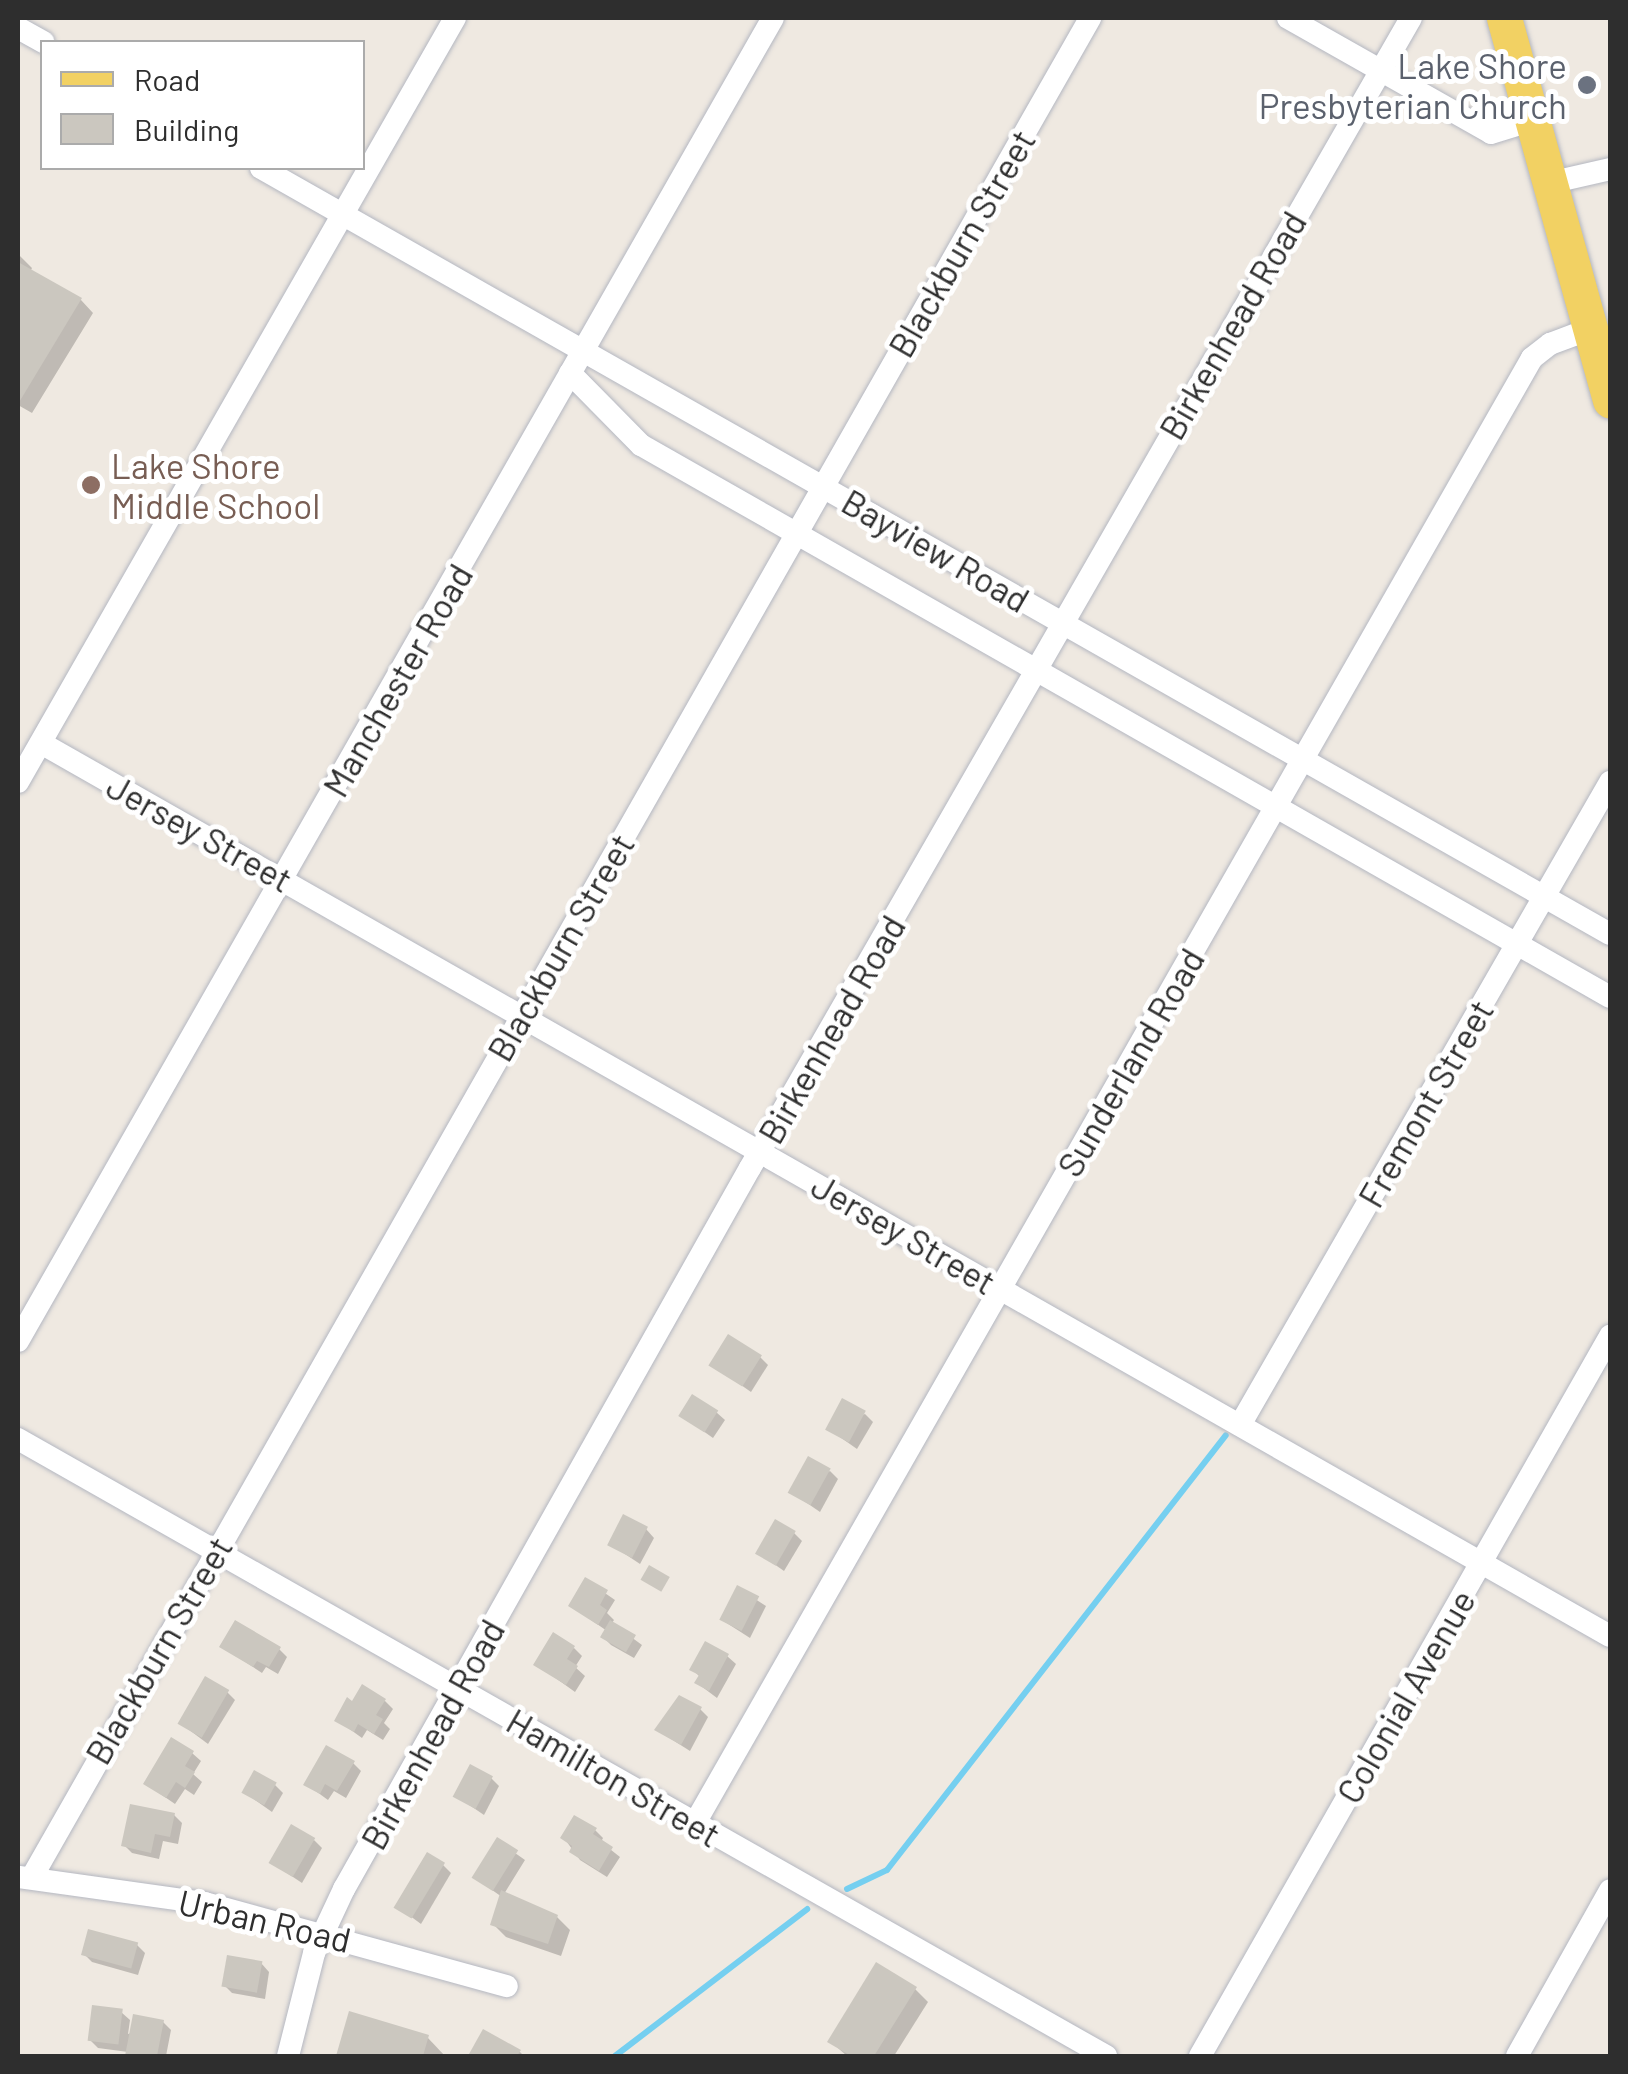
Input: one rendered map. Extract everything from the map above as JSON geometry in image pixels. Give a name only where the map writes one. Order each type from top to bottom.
[{"type":"main road","points":[[1504,18],[1610,401]]},
{"type":"street","points":[[18,782],[455,18]]},
{"type":"street","name":"Manchester Road","points":[[18,1341],[773,18]]},
{"type":"street","name":"Blackburn Street","points":[[25,1877],[1090,18]]},
{"type":"street","points":[[1288,18],[1490,133],[1533,120]]},
{"type":"street","name":"Birkenhead Road","points":[[288,2056],[323,1932],[762,1150],[1410,18]]},
{"type":"street","points":[[18,28],[40,40]]},
{"type":"street","points":[[1549,183],[1610,169]]},
{"type":"street","name":"Bayview Road","points":[[265,170],[1610,934]]},
{"type":"street","name":"Sunderland Road","points":[[695,1823],[1532,358],[1550,344],[1590,329]]},
{"type":"street","name":"Bayview Road","points":[[570,372],[641,445],[1610,997]]},
{"type":"street","name":"Jersey Street","points":[[41,742],[1610,1636]]},
{"type":"street","name":"Fremont Street","points":[[1240,1425],[1610,782]]},
{"type":"street","name":"Colonial Avenue","points":[[1200,2056],[1610,1336]]},
{"type":"street","name":"Hamilton Street","points":[[18,1439],[1106,2056]]},
{"type":"street","name":"Urban Road","points":[[25,1877],[205,1903],[323,1932],[507,1986]]},
{"type":"street","points":[[1517,2056],[1610,1890]]},
{"type":"building","points":[[18,262],[82,298],[18,404]]},
{"type":"building","points":[[728,1334],[762,1355],[742,1387],[708,1365]]},
{"type":"building","points":[[692,1394],[718,1410],[705,1432],[678,1416]]},
{"type":"building","points":[[842,1398],[866,1411],[849,1442],[825,1430]]},
{"type":"building","points":[[808,1456],[831,1469],[810,1505],[788,1493]]},
{"type":"building","points":[[623,1514],[648,1527],[632,1558],[607,1545]]},
{"type":"building","points":[[775,1519],[796,1531],[776,1566],[755,1554]]},
{"type":"building","points":[[649,1565],[670,1577],[661,1592],[640,1580]]},
{"type":"building","points":[[585,1577],[608,1590],[600,1605],[607,1610],[598,1625],[568,1606]]},
{"type":"building","points":[[737,1585],[759,1596],[742,1631],[719,1620]]},
{"type":"building","points":[[235,1620],[281,1647],[269,1667],[257,1661],[253,1667],[219,1647]]},
{"type":"building","points":[[610,1620],[636,1635],[626,1652],[600,1637]]},
{"type":"building","points":[[553,1632],[575,1646],[567,1659],[578,1666],[566,1685],[533,1665]]},
{"type":"building","points":[[705,1641],[729,1654],[709,1691],[694,1683],[699,1675],[689,1670]]},
{"type":"building","points":[[205,1676],[229,1690],[202,1738],[178,1724]]},
{"type":"building","points":[[362,1684],[386,1699],[376,1715],[383,1719],[374,1734],[358,1724],[354,1732],[334,1721],[347,1697],[352,1701]]},
{"type":"building","points":[[679,1695],[702,1707],[681,1745],[654,1730]]},
{"type":"building","points":[[171,1737],[194,1751],[185,1766],[195,1772],[185,1788],[176,1782],[166,1798],[143,1784]]},
{"type":"building","points":[[326,1745],[355,1761],[337,1791],[325,1784],[320,1794],[303,1785]]},
{"type":"building","points":[[470,1764],[493,1776],[476,1809],[453,1797]]},
{"type":"building","points":[[254,1770],[277,1783],[264,1805],[241,1793]]},
{"type":"building","points":[[130,1804],[175,1813],[170,1837],[155,1834],[151,1853],[121,1846]]},
{"type":"building","points":[[574,1815],[597,1828],[593,1834],[613,1847],[599,1871],[569,1852],[572,1846],[560,1838]]},
{"type":"building","points":[[291,1824],[315,1838],[293,1877],[268,1863]]},
{"type":"building","points":[[497,1837],[518,1850],[493,1891],[472,1878]]},
{"type":"building","points":[[427,1852],[445,1863],[412,1919],[394,1908]]},
{"type":"building","points":[[501,1890],[558,1915],[548,1944],[490,1925]]},
{"type":"building","points":[[88,1929],[138,1942],[131,1969],[81,1955]]},
{"type":"building","points":[[227,1955],[262,1961],[257,1993],[221,1987]]},
{"type":"building","points":[[876,1962],[917,1987],[874,2056],[851,2056],[827,2042]]},
{"type":"building","points":[[92,2005],[123,2009],[118,2045],[88,2041]]},
{"type":"building","points":[[349,2011],[429,2035],[423,2056],[336,2056]]},
{"type":"building","points":[[133,2014],[164,2020],[157,2056],[125,2056]]},
{"type":"building","points":[[483,2029],[521,2050],[517,2056],[469,2054]]},
{"type":"waterway","points":[[847,1889],[887,1870],[1226,1435]]},
{"type":"waterway","points":[[615,2056],[807,1909]]},
{"type":"place","name":"Lake Shore Presbyterian Church","points":[[1587,85]]},
{"type":"place","name":"Lake Shore Middle School","points":[[91,485]]}]
